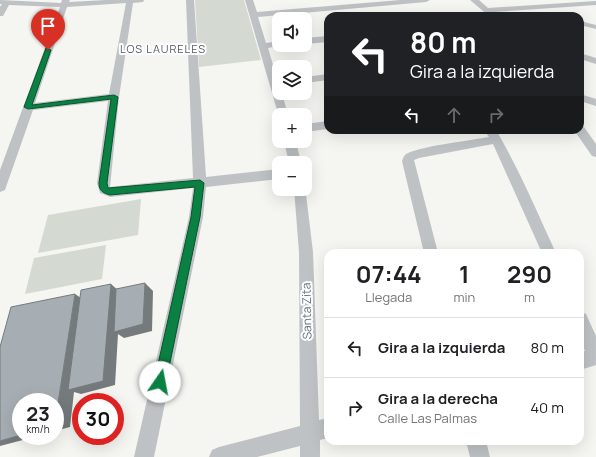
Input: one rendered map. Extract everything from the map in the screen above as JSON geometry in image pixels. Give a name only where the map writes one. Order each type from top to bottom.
[{"type":"street","points":[[0,14],[5,1],[65,2],[133,0],[114,97],[103,183],[103,188],[106,191],[110,192],[272,175]]},
{"type":"street","points":[[144,457],[196,217],[200,183],[190,0]]},
{"type":"street","points":[[249,0],[272,70]]},
{"type":"street","points":[[254,16],[426,0]]},
{"type":"street","points":[[474,0],[491,12]]},
{"type":"street","points":[[0,187],[5,157],[28,107],[65,2]]},
{"type":"street","points":[[499,12],[527,8],[596,3]]},
{"type":"street","points":[[527,8],[542,12]]},
{"type":"street","points":[[584,24],[596,27]]},
{"type":"street","points":[[312,40],[324,39]]},
{"type":"street","points":[[263,46],[272,45]]},
{"type":"street","points":[[584,57],[596,61]]},
{"type":"street","points":[[312,79],[324,78]]},
{"type":"street","points":[[28,107],[114,97]]},
{"type":"street","points":[[584,98],[596,103]]},
{"type":"street","points":[[312,127],[324,126]]},
{"type":"street","points":[[583,134],[596,154]]},
{"type":"street","points":[[430,249],[408,161],[409,158],[416,154],[493,135],[547,249]]},
{"type":"street","name":"Santa Zita","points":[[301,196],[319,431],[310,457]]},
{"type":"street","points":[[584,329],[596,355],[584,360]]},
{"type":"street","points":[[219,457],[319,431]]},
{"type":"street","points":[[477,445],[480,457]]},
{"type":"shaded area","points":[[195,0],[244,0],[261,60],[199,67]]},
{"type":"shaded area","points":[[141,199],[138,235],[38,253],[48,215]]},
{"type":"shaded area","points":[[106,245],[102,279],[25,294],[34,258]]},
{"type":"building","points":[[145,283],[143,324],[114,332],[116,289]]},
{"type":"building","points":[[111,284],[103,381],[68,390],[81,290]]},
{"type":"building","points":[[75,294],[60,393],[12,393],[12,438],[0,441],[0,347],[11,307]]},
{"type":"district","name":"LOS LAURELES","points":[[163,49]]},
{"type":"route","points":[[48,50],[28,107],[114,97],[103,183],[103,188],[106,191],[110,192],[200,183],[196,217],[160,382]]}]
